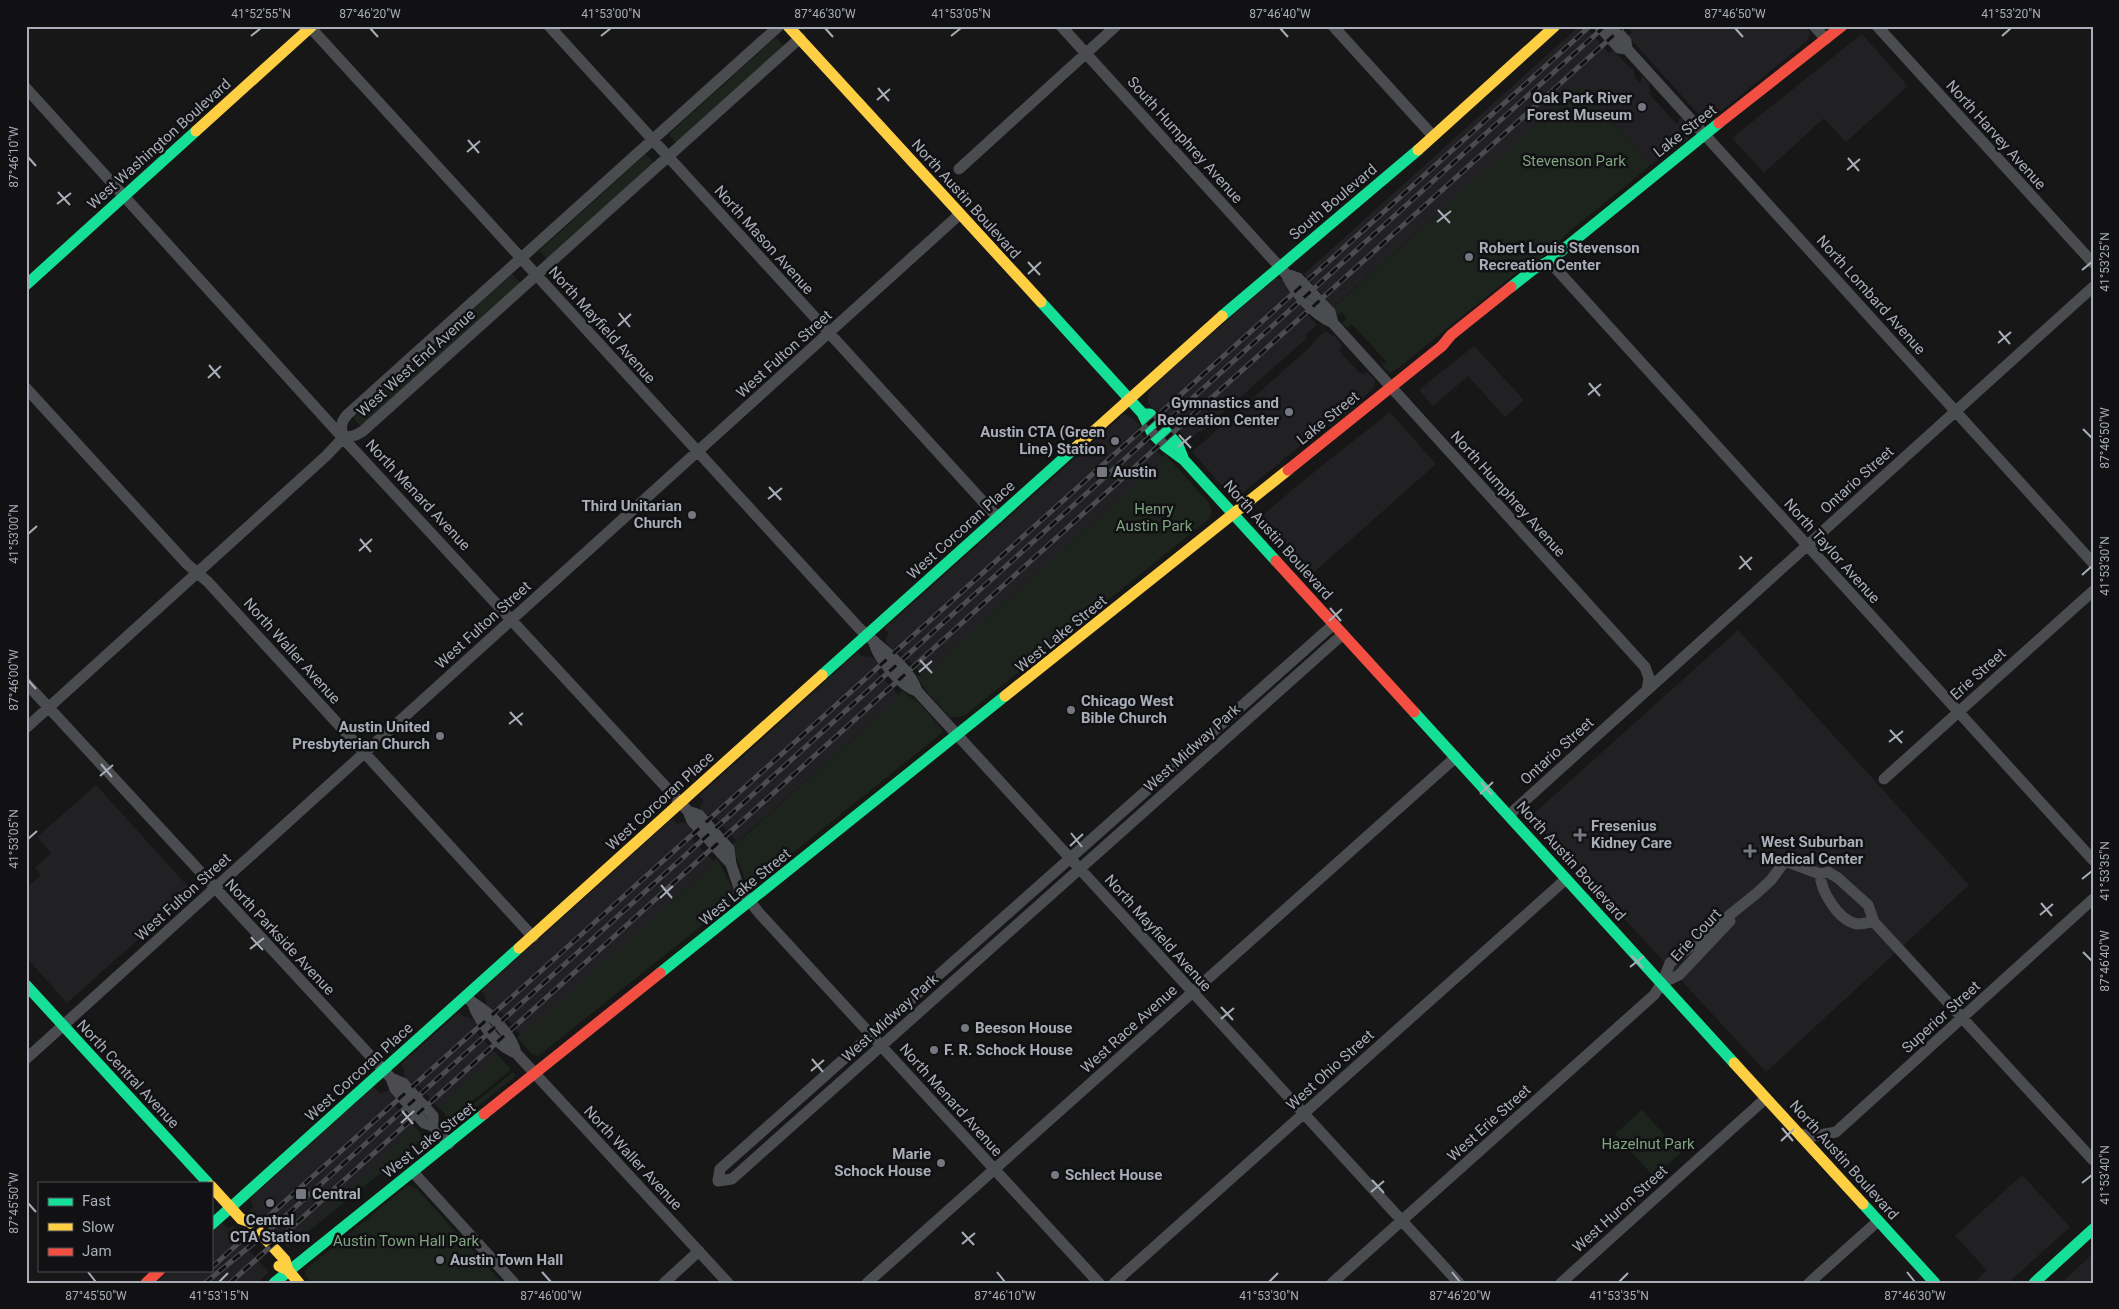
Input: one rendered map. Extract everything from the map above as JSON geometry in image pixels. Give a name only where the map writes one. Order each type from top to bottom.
[{"type":"street","name":"North Mason Avenue","points":[[549,26],[998,518]]},
{"type":"street","name":"West West End Avenue","points":[[779,26],[348,414],[343,420],[341,427],[343,438],[356,436],[363,431],[800,38]]},
{"type":"street","name":"North Austin Boulevard","points":[[788,26],[1142,413],[1150,414],[1173,439],[1178,445],[1184,460],[1935,1283]]},
{"type":"street","name":"South Humphrey Avenue","points":[[1061,26],[1283,270]]},
{"type":"street","points":[[959,169],[1116,26]]},
{"type":"street","points":[[1333,26],[1433,136]]},
{"type":"street","name":"South Boulevard","points":[[1129,399],[1283,270],[1555,26]]},
{"type":"street","name":"North Lombard Avenue","points":[[1599,26],[1619,48],[1627,49]]},
{"type":"street","name":"North Lombard Avenue","points":[[1612,26],[1626,41],[1627,49],[2093,563]]},
{"type":"street","points":[[1814,26],[1826,39]]},
{"type":"street","name":"Lake Street","points":[[1234,514],[1442,346],[1458,342],[1473,330],[1540,276],[1549,261],[1842,26]]},
{"type":"street","name":"North Harvey Avenue","points":[[1877,26],[2093,263]]},
{"type":"street","name":"West Washington Boulevard","points":[[26,284],[310,27]]},
{"type":"street","name":"North Mayfield Avenue","points":[[310,27],[870,639],[877,654],[908,688],[917,691],[958,735],[1459,1283]]},
{"type":"street","name":"North Menard Avenue","points":[[26,88],[343,438],[684,807],[700,815],[729,849],[730,864],[739,888],[750,902],[1098,1283]]},
{"type":"street","name":"West Fulton Street","points":[[26,1059],[960,214]]},
{"type":"street","name":"North Taylor Avenue","points":[[1549,261],[2093,860]]},
{"type":"street","name":"North Humphrey Avenue","points":[[1283,270],[1291,284],[1323,319],[1333,323],[1645,667],[1649,678],[1647,690]]},
{"type":"street","name":"Ontario Street","points":[[1509,815],[2093,287]]},
{"type":"street","name":"North Waller Avenue","points":[[26,388],[196,572],[208,582],[533,937]]},
{"type":"street","name":"West Corcoran Place","points":[[212,1224],[469,1001],[533,937],[684,807],[870,639],[998,518],[1129,399]]},
{"type":"street","points":[[26,728],[326,456],[343,438]]},
{"type":"street","name":"West Lake Street","points":[[274,1283],[1234,514]]},
{"type":"street","name":"Erie Street","points":[[1884,779],[2093,591]]},
{"type":"street","name":"West Midway Park","points":[[1334,624],[720,1169],[718,1181],[732,1179],[780,1137],[1343,634]]},
{"type":"street","name":"North Parkside Avenue","points":[[26,683],[387,1074],[403,1083],[432,1116],[433,1126],[449,1144]]},
{"type":"street","name":"West Race Avenue","points":[[867,1283],[1456,757]]},
{"type":"street","name":"Erie Court","points":[[1662,983],[1679,975],[1751,898],[1771,880],[1785,861],[1820,874]]},
{"type":"street","points":[[1874,922],[1858,924],[1846,919],[1824,892],[1820,874],[1828,872],[1854,891],[1868,905],[1874,922],[2093,1160]]},
{"type":"street","name":"West Ohio Street","points":[[1114,1283],[1566,879]]},
{"type":"street","name":"Superior Street","points":[[1800,1134],[1814,1136],[1836,1132],[2093,899]]},
{"type":"street","name":"West Erie Street","points":[[1332,1283],[1654,995],[1662,983]]},
{"type":"street","name":"North Central Avenue","points":[[26,985],[207,1182]]},
{"type":"street","name":"North Waller Avenue","points":[[469,1001],[484,1010],[514,1043],[516,1053],[728,1283]]},
{"type":"street","name":"West Huron Street","points":[[1561,1283],[1766,1098]]},
{"type":"street","points":[[770,1124],[780,1137]]},
{"type":"street","points":[[413,1172],[514,1283]]},
{"type":"street","points":[[212,1187],[241,1219],[243,1228],[278,1266],[288,1270],[299,1283]]},
{"type":"street","points":[[1808,1283],[1878,1220]]},
{"type":"street","points":[[2034,1283],[2093,1229]]},
{"type":"street","points":[[664,1283],[699,1251]]},
{"type":"street","points":[[146,1283],[158,1272]]},
{"type":"shaded area","points":[[1579,26],[1585,26],[1609,53],[1613,50],[1630,68],[1634,69],[1635,78],[1640,83],[1642,76],[1649,83],[1650,95],[1677,124],[1680,117],[1689,127],[1690,135],[1687,140],[1651,165],[1604,114],[1602,116],[1598,112],[1600,110],[1579,87],[1333,307],[1304,274]]},
{"type":"shaded area","points":[[1626,26],[1806,26],[1810,33],[1808,40],[1713,118],[1706,120],[1700,116],[1628,36],[1632,32]]},
{"type":"shaded area","points":[[1862,34],[1908,86],[1846,142],[1824,118],[1764,173],[1732,138]]},
{"type":"shaded area","points":[[1275,279],[1284,281],[1292,290],[1289,293],[1317,325],[1305,335],[1307,338],[1201,432],[1199,431],[1188,441],[1160,409],[1156,412],[1148,403],[1148,393],[1159,380]]},
{"type":"shaded area","points":[[1325,331],[1337,338],[1342,345],[1339,351],[1361,374],[1368,372],[1375,380],[1374,387],[1351,410],[1337,421],[1331,421],[1240,495],[1237,497],[1231,496],[1192,452],[1311,346]]},
{"type":"shaded area","points":[[1474,346],[1524,400],[1505,417],[1468,376],[1433,406],[1419,390]]},
{"type":"shaded area","points":[[1390,412],[1436,464],[1313,573],[1262,516]]},
{"type":"shaded area","points":[[1124,414],[1132,418],[1140,426],[1137,429],[1164,459],[1157,470],[1145,480],[1143,478],[923,676],[896,647],[892,650],[886,642],[889,633],[884,629]]},
{"type":"shaded area","name":"West Suburban Medical Center","points":[[1738,630],[1969,885],[1766,1072],[1530,817]]},
{"type":"shaded area","points":[[858,652],[863,657],[871,656],[878,663],[874,668],[900,697],[737,842],[711,813],[707,816],[701,810],[700,805],[704,801],[699,796]]},
{"type":"shaded area","points":[[96,785],[192,891],[67,1003],[26,957],[26,888],[41,875],[35,868],[51,853],[37,837]]},
{"type":"shaded area","points":[[672,819],[677,824],[683,822],[688,825],[692,830],[688,834],[715,863],[522,1037],[496,1007],[492,1010],[488,1007],[486,998],[481,991]]},
{"type":"shaded area","points":[[459,1012],[477,1024],[473,1028],[511,1070],[449,1119],[414,1081],[410,1084],[406,1080],[401,1064]]},
{"type":"shaded area","points":[[373,1087],[381,1094],[387,1090],[390,1092],[395,1098],[391,1101],[424,1138],[300,1238],[298,1236],[287,1247],[261,1219],[258,1221],[249,1212],[253,1206],[250,1199]]},
{"type":"shaded area","points":[[2022,1175],[2070,1227],[2008,1283],[1974,1283],[1987,1270],[1955,1236]]},
{"type":"shaded area","points":[[222,1223],[228,1228],[233,1226],[236,1228],[242,1235],[239,1239],[269,1272],[257,1283],[156,1283],[168,1272],[212,1272],[212,1232]]},
{"type":"shaded area","points":[[2093,1253],[2093,1283],[2061,1283],[2084,1262]]},
{"type":"green space","points":[[776,37],[784,47],[677,144],[669,134]]},
{"type":"green space","name":"Stevenson Park","points":[[1579,86],[1600,110],[1598,112],[1601,116],[1604,114],[1651,165],[1565,235],[1545,255],[1521,269],[1397,369],[1389,373],[1382,365],[1386,361],[1352,324],[1347,328],[1342,323],[1347,318],[1342,312],[1336,316],[1329,308],[1332,305],[1334,307]]},
{"type":"green space","points":[[646,154],[655,164],[548,260],[539,251]]},
{"type":"green space","points":[[512,274],[521,284],[362,427],[353,418]]},
{"type":"green space","name":"Henry Austin Park","points":[[1165,454],[1208,502],[1212,510],[1210,518],[964,716],[951,718],[928,693],[917,677],[921,674],[923,676],[1143,478],[1146,480],[1156,470],[1154,467],[1164,459],[1162,457]]},
{"type":"green space","points":[[902,691],[918,702],[942,729],[942,733],[753,885],[747,885],[732,845],[736,841],[738,842],[900,697],[898,694]]},
{"type":"green space","points":[[717,858],[734,892],[733,901],[538,1056],[532,1054],[517,1038],[520,1035],[522,1036],[714,864],[713,861]]},
{"type":"green space","points":[[498,1055],[511,1070],[449,1119],[439,1108]]},
{"type":"green space","points":[[513,1072],[516,1076],[454,1125],[451,1122]]},
{"type":"green space","name":"Hazelnut Park","points":[[1642,1110],[1681,1153],[1654,1177],[1615,1134]]},
{"type":"green space","points":[[416,1128],[424,1138],[300,1238],[298,1236],[389,1156],[387,1154]]},
{"type":"green space","name":"Austin Town Hall Park","points":[[407,1186],[417,1189],[502,1283],[312,1283],[305,1275],[306,1269]]},
{"type":"railway","points":[[212,1267],[1590,26]]},
{"type":"railway","points":[[205,1283],[271,1229],[1605,26]]},
{"type":"railway","points":[[230,1283],[1624,26]]},
{"type":"traffic: fast","points":[[1511,287],[1534,269],[1549,261],[1719,123]]},
{"type":"traffic: fast","points":[[26,285],[196,131]]},
{"type":"traffic: fast","points":[[1222,316],[1418,150]]},
{"type":"traffic: fast","points":[[1041,302],[1142,413],[1152,433],[1165,446],[1184,460],[1276,561]]},
{"type":"traffic: fast","points":[[1147,414],[1150,414],[1178,445],[1184,460]]},
{"type":"traffic: fast","points":[[822,675],[1075,448]]},
{"type":"traffic: fast","points":[[660,973],[1005,696]]},
{"type":"traffic: fast","points":[[1414,712],[1734,1063]]},
{"type":"traffic: fast","points":[[212,1224],[519,948]]},
{"type":"traffic: fast","points":[[26,985],[207,1182]]},
{"type":"traffic: fast","points":[[274,1283],[484,1114]]},
{"type":"traffic: fast","points":[[1863,1204],[1935,1283]]},
{"type":"traffic: fast","points":[[2034,1283],[2093,1229]]},
{"type":"traffic: slow","points":[[196,131],[312,26]]},
{"type":"traffic: slow","points":[[788,26],[1041,302]]},
{"type":"traffic: slow","points":[[1418,150],[1555,26]]},
{"type":"traffic: slow","points":[[1075,448],[1222,316]]},
{"type":"traffic: slow","points":[[1005,696],[1288,470]]},
{"type":"traffic: slow","points":[[519,948],[822,675]]},
{"type":"traffic: slow","points":[[1734,1063],[1863,1204]]},
{"type":"traffic: slow","points":[[212,1187],[241,1219],[250,1222],[285,1260],[288,1270]]},
{"type":"traffic: slow","points":[[279,1266],[288,1270],[299,1283]]},
{"type":"traffic: jam","points":[[1719,123],[1842,26]]},
{"type":"traffic: jam","points":[[1288,470],[1442,346],[1451,335],[1511,287]]},
{"type":"traffic: jam","points":[[1276,561],[1414,712]]},
{"type":"traffic: jam","points":[[484,1114],[660,973]]},
{"type":"traffic: jam","points":[[146,1283],[158,1272]]},
{"type":"place","name":"Oak Park River Forest Museum","points":[[1642,107]]},
{"type":"place","name":"Robert Louis Stevenson Recreation Center","points":[[1469,257]]},
{"type":"place","name":"Gymnastics and Recreation Center","points":[[1289,412]]},
{"type":"place","name":"Austin CTA (Green Line) Station","points":[[1115,441]]},
{"type":"place","name":"Austin","points":[[1102,472]]},
{"type":"place","name":"Third Unitarian Church","points":[[692,515]]},
{"type":"place","name":"Chicago West Bible Church","points":[[1071,710]]},
{"type":"place","name":"Austin United Presbyterian Church","points":[[440,736]]},
{"type":"place","name":"Fresenius Kidney Care","points":[[1580,835]]},
{"type":"place","name":"West Suburban Medical Center","points":[[1750,851]]},
{"type":"place","name":"Beeson House","points":[[965,1028]]},
{"type":"place","name":"F. R. Schock House","points":[[934,1050]]},
{"type":"place","name":"Marie Schock House","points":[[941,1163]]},
{"type":"place","name":"Schlect House","points":[[1055,1175]]},
{"type":"place","name":"Central","points":[[301,1194]]},
{"type":"place","name":"Central CTA Station","points":[[270,1203]]},
{"type":"place","name":"Austin Town Hall","points":[[440,1260]]}]
